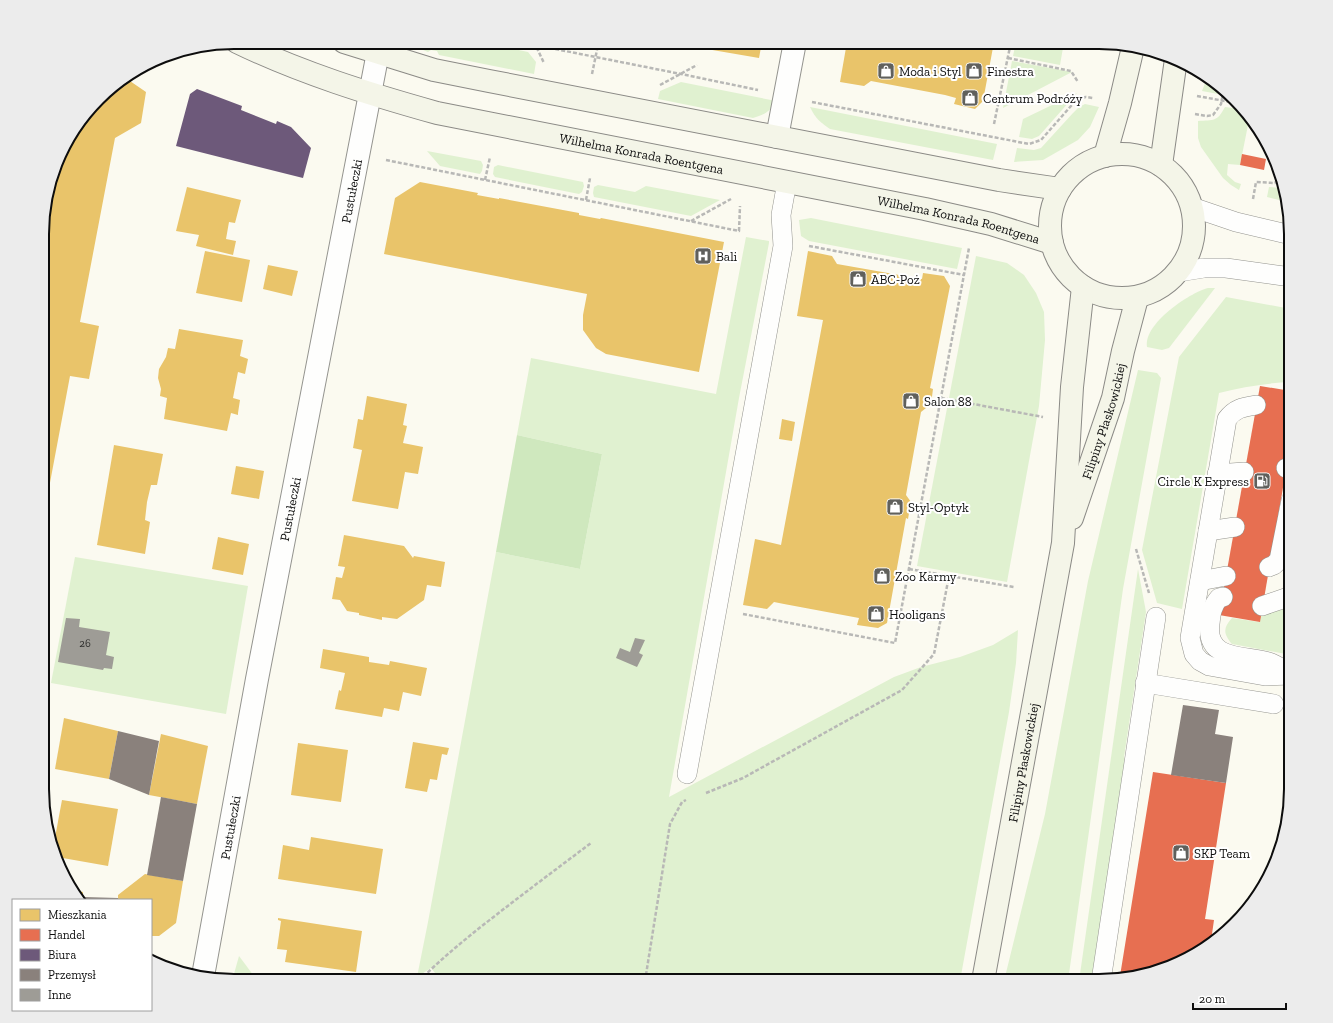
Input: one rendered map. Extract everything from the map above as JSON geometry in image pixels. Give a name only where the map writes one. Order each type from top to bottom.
[{"type":"main road","name":"Wilhelma Konrada Roentgena","points":[[253,49],[291,66],[370,94],[437,113],[917,207],[991,224],[1052,244]]},
{"type":"main road","points":[[382,49],[434,70],[999,180],[1060,189]]},
{"type":"main road","points":[[1105,156],[1120,103],[1132,52]]},
{"type":"main road","points":[[1161,165],[1175,65]]},
{"type":"main road","points":[[1119,154],[1134,155],[1161,165],[1171,173],[1188,194],[1195,224],[1193,241],[1188,257],[1179,272],[1160,288],[1138,298],[1118,299],[1100,295],[1083,287],[1068,276],[1058,261],[1052,244],[1050,221],[1055,199],[1060,189],[1072,174],[1087,163],[1105,156],[1119,154]]},
{"type":"main road","name":"Filipiny Płaskowickiej","points":[[984,974],[1063,543],[1072,387],[1083,287]]},
{"type":"main road","name":"Filipiny Płaskowickiej","points":[[1063,543],[1113,398],[1138,298]]},
{"type":"street","name":"Pustułeczki","points":[[204,971],[259,671],[379,49]]},
{"type":"street","points":[[777,137],[794,49]]},
{"type":"lane","points":[[687,774],[783,246],[781,215],[787,182]]},
{"type":"lane","points":[[1192,207],[1236,222],[1284,233]]},
{"type":"lane","points":[[1179,272],[1204,268],[1226,268],[1284,276]]},
{"type":"lane","points":[[1256,406],[1241,408],[1235,411],[1227,419],[1190,638],[1194,654],[1209,666],[1265,676],[1284,675]]},
{"type":"lane","points":[[1217,474],[1244,472]]},
{"type":"lane","points":[[1269,567],[1274,565],[1279,560],[1284,521]]},
{"type":"lane","points":[[1208,531],[1235,527]]},
{"type":"lane","points":[[1200,581],[1226,576]]},
{"type":"lane","points":[[1264,598],[1284,596]]},
{"type":"lane","points":[[1218,607],[1209,635],[1217,649],[1233,656],[1270,662],[1284,670]]},
{"type":"lane","points":[[1102,974],[1156,616]]},
{"type":"lane","points":[[1145,683],[1274,704]]},
{"type":"path","points":[[555,49],[764,91]]},
{"type":"path","points":[[591,77],[597,49]]},
{"type":"path","points":[[994,124],[1010,49]]},
{"type":"path","points":[[1008,58],[1071,71],[1078,82]]},
{"type":"path","points":[[810,101],[1029,144],[1041,140],[1078,98],[1086,96],[1096,98]]},
{"type":"path","points":[[1195,96],[1228,101]]},
{"type":"path","points":[[1192,114],[1207,116],[1213,115],[1217,110],[1223,96]]},
{"type":"path","points":[[485,180],[490,157]]},
{"type":"path","points":[[379,159],[739,231],[740,206]]},
{"type":"path","points":[[586,200],[590,178]]},
{"type":"path","points":[[1252,202],[1256,182],[1275,183],[1276,181]]},
{"type":"path","points":[[691,222],[736,196]]},
{"type":"path","points":[[742,614],[895,644],[970,244]]},
{"type":"path","points":[[803,245],[964,275]]},
{"type":"path","points":[[941,398],[1047,417]]},
{"type":"path","points":[[1136,550],[1156,616]]},
{"type":"path","points":[[909,569],[1014,587]]},
{"type":"path","points":[[702,794],[743,778],[902,690],[934,654],[949,576]]},
{"type":"path","points":[[646,974],[670,824],[682,802],[689,800]]},
{"type":"path","points":[[425,974],[475,931],[591,843]]},
{"type":"green space","points":[[421,49],[514,49],[528,52],[536,62],[534,74],[439,55],[437,51],[431,50],[428,52]]},
{"type":"green space","points":[[1014,49],[1063,49],[1060,65],[1013,56]]},
{"type":"green space","points":[[1012,61],[1072,72],[1003,108]]},
{"type":"green space","points":[[681,82],[776,101],[767,112],[753,118],[658,99],[660,91]]},
{"type":"green space","points":[[1205,82],[1218,92],[1218,94],[1202,91]]},
{"type":"green space","points":[[1077,93],[1039,136],[1032,139],[1019,137],[1023,119]]},
{"type":"green space","points":[[1085,104],[1099,107],[1090,127],[1078,140],[1043,160],[1014,162],[1017,148],[1034,150],[1041,148],[1079,107]]},
{"type":"green space","points":[[810,107],[997,144],[993,160],[830,129],[818,120]]},
{"type":"green space","points":[[1225,107],[1235,108],[1248,124],[1240,165],[1228,164],[1227,175],[1235,182],[1241,184],[1239,190],[1223,178],[1201,147],[1198,138],[1198,121],[1214,119],[1220,115]]},
{"type":"green space","points":[[427,151],[481,161],[483,165],[482,171],[480,174],[440,166]]},
{"type":"green space","points":[[498,165],[583,182],[584,186],[582,192],[579,194],[495,177],[493,174],[494,167]]},
{"type":"green space","points":[[598,185],[635,192],[646,186],[720,200],[691,216],[594,197],[594,187]]},
{"type":"green space","points":[[1269,187],[1278,188],[1280,200],[1267,197]]},
{"type":"green space","points":[[811,218],[962,248],[957,269],[809,241],[801,236],[799,220]]},
{"type":"green space","points":[[746,237],[769,241],[739,398],[669,797],[894,677],[921,667],[960,657],[993,645],[1018,630],[1016,663],[1009,712],[961,974],[436,974],[431,968],[422,974],[418,974],[496,552],[580,569],[602,454],[517,435],[531,358],[716,394]]},
{"type":"green space","points":[[976,256],[1007,263],[1024,275],[1036,293],[1044,312],[1045,340],[1039,406],[1007,582],[917,566]]},
{"type":"green space","points":[[1208,288],[1215,288],[1169,348],[1162,350],[1147,347],[1148,338],[1152,329],[1169,311],[1190,296]]},
{"type":"green space","points":[[1226,297],[1284,308],[1284,382],[1219,393],[1182,609],[1157,603],[1142,550],[1179,357]]},
{"type":"green space","points":[[1138,370],[1157,373],[1161,378],[1123,589],[1069,974],[1006,974],[1045,814],[1088,581]]},
{"type":"green space","points":[[517,435],[602,454],[580,569],[496,552]]},
{"type":"green space","points":[[75,557],[248,586],[226,714],[51,683]]},
{"type":"green space","points":[[1138,569],[1146,612],[1124,757],[1127,770],[1094,974],[1080,974]]},
{"type":"green space","points":[[1284,608],[1284,654],[1232,644],[1227,637],[1225,631],[1232,618],[1259,622],[1261,613]]},
{"type":"green space","points":[[239,956],[252,974],[234,974]]},
{"type":"building: Mieszkania","points":[[706,49],[761,49],[759,58]]},
{"type":"building: Mieszkania","points":[[846,49],[993,49],[983,101],[975,109],[954,104],[956,98],[945,95],[871,81],[864,86],[840,82]]},
{"type":"building: Mieszkania","points":[[130,81],[146,92],[141,123],[115,138],[80,322],[99,326],[89,379],[70,376],[49,488],[49,222],[55,186],[68,152],[87,121],[103,103]]},
{"type":"building: Mieszkania","points":[[420,182],[478,193],[477,195],[579,213],[579,215],[724,242],[699,372],[606,354],[596,348],[583,330],[583,315],[587,294],[384,254],[395,198]]},
{"type":"building: Mieszkania","points":[[187,187],[241,200],[235,223],[229,222],[226,239],[236,241],[233,255],[196,246],[199,235],[176,231]]},
{"type":"building: Mieszkania","points":[[205,251],[250,260],[242,302],[196,293]]},
{"type":"building: Mieszkania","points":[[808,251],[832,256],[837,264],[922,279],[923,273],[944,276],[950,286],[930,388],[933,389],[931,404],[921,412],[906,495],[911,502],[908,519],[906,518],[887,623],[878,628],[857,625],[859,618],[774,602],[767,609],[743,605],[755,539],[781,545],[823,320],[797,316]]},
{"type":"building: Mieszkania","points":[[268,265],[298,271],[292,296],[263,289]]},
{"type":"building: Mieszkania","points":[[179,329],[243,340],[240,356],[248,359],[245,374],[238,372],[233,398],[240,400],[238,415],[231,413],[227,431],[164,419],[167,398],[160,396],[161,389],[158,378],[159,369],[166,357],[168,348],[175,349]]},
{"type":"building: Mieszkania","points":[[367,396],[407,404],[403,425],[407,426],[403,443],[423,447],[418,474],[405,472],[398,509],[352,501],[362,450],[353,448],[358,419],[363,420]]},
{"type":"building: Mieszkania","points":[[782,419],[795,422],[792,441],[779,439]]},
{"type":"building: Mieszkania","points":[[114,445],[163,454],[157,485],[151,485],[147,502],[145,520],[150,522],[145,554],[97,545]]},
{"type":"building: Mieszkania","points":[[236,466],[264,471],[259,499],[231,494]]},
{"type":"building: Mieszkania","points":[[344,535],[404,546],[413,558],[414,556],[445,562],[441,587],[427,585],[424,600],[397,619],[382,617],[382,620],[347,611],[340,600],[332,599],[336,577],[342,578],[345,567],[338,566]]},
{"type":"building: Mieszkania","points":[[218,537],[249,544],[243,575],[212,569]]},
{"type":"building: Mieszkania","points":[[323,649],[369,657],[369,662],[389,665],[390,661],[427,668],[421,696],[403,692],[399,711],[384,708],[382,717],[335,709],[339,690],[341,691],[345,673],[320,668]]},
{"type":"building: Mieszkania","points":[[64,718],[118,731],[109,779],[55,769]]},
{"type":"building: Mieszkania","points":[[161,734],[208,746],[197,804],[149,795]]},
{"type":"building: Mieszkania","points":[[413,742],[449,748],[447,755],[442,754],[437,780],[430,779],[427,792],[405,788]]},
{"type":"building: Mieszkania","points":[[298,743],[348,750],[341,802],[291,795]]},
{"type":"building: Mieszkania","points":[[62,800],[118,809],[108,866],[62,858],[55,837]]},
{"type":"building: Mieszkania","points":[[311,837],[383,849],[376,894],[278,879],[283,845],[309,850]]},
{"type":"building: Mieszkania","points":[[145,874],[183,881],[176,923],[159,936],[152,936],[152,899],[118,899],[118,895]]},
{"type":"building: Mieszkania","points":[[278,918],[362,931],[356,972],[285,962],[287,950],[277,949],[281,921],[278,920]]},
{"type":"building: Handel","points":[[1242,154],[1266,159],[1264,170],[1240,165]]},
{"type":"building: Handel","points":[[1260,386],[1284,390],[1284,482],[1260,622],[1219,615]]},
{"type":"building: Handel","points":[[1153,772],[1226,783],[1205,919],[1214,920],[1212,936],[1192,949],[1170,960],[1147,968],[1121,972]]},
{"type":"building: Biura","points":[[197,89],[242,106],[241,110],[276,124],[277,121],[291,127],[311,148],[303,178],[176,146],[190,94]]},
{"type":"building: Przemysł","points":[[1183,705],[1219,710],[1215,734],[1233,737],[1226,783],[1171,775]]},
{"type":"building: Przemysł","points":[[118,731],[159,741],[149,795],[109,779]]},
{"type":"building: Przemysł","points":[[161,797],[197,804],[183,881],[147,875]]},
{"type":"building: Przemysł","points":[[84,897],[118,898],[85,899]]},
{"type":"building: Inne","points":[[66,618],[80,619],[79,627],[110,632],[106,655],[114,657],[112,669],[104,668],[103,670],[58,662]]},
{"type":"building: Inne","points":[[635,638],[645,640],[639,653],[643,655],[637,667],[616,658],[620,648],[630,652]]},
{"type":"place","name":"Moda i Styl","points":[[886,71]]},
{"type":"place","name":"Finestra","points":[[974,71]]},
{"type":"place","name":"Centrum Podróży","points":[[970,98]]},
{"type":"place","name":"Bali","points":[[703,256]]},
{"type":"place","name":"ABC-Poż","points":[[858,279]]},
{"type":"place","name":"Salon 88","points":[[911,401]]},
{"type":"place","name":"Circle K Express","points":[[1262,481]]},
{"type":"place","name":"Styl-Optyk","points":[[895,507]]},
{"type":"place","name":"Zoo Karmy","points":[[882,576]]},
{"type":"place","name":"Hooligans","points":[[876,614]]},
{"type":"place","name":"SKP Team","points":[[1181,853]]}]
